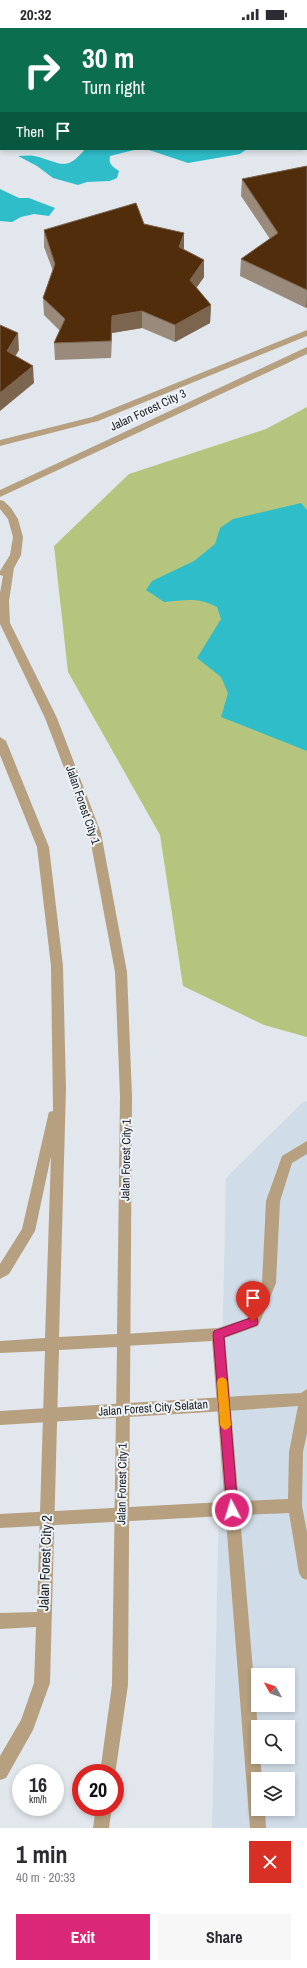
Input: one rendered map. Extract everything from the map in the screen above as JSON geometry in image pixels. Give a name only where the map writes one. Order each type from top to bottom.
[{"type":"street","points":[[0,443],[95,419],[307,333]]},
{"type":"street","name":"Jalan Forest City 3","points":[[0,494],[307,350]]},
{"type":"street","points":[[0,503],[10,512],[18,530],[18,549],[9,568],[0,578]]},
{"type":"street","name":"Jalan Forest City 1","points":[[9,568],[4,601],[5,623],[51,718],[95,833],[121,972],[126,1096],[120,1685],[109,1764]]},
{"type":"street","points":[[0,741],[43,847],[57,966],[60,1089],[52,1345]]},
{"type":"street","points":[[0,1274],[28,1231],[60,1089]]},
{"type":"street","points":[[0,1347],[218,1334],[253,1322],[269,1283],[272,1201],[287,1160],[307,1147]]},
{"type":"street","points":[[218,1334],[258,1828]]},
{"type":"street","name":"Jalan Forest City 2","points":[[0,1772],[27,1724],[42,1683],[52,1345]]},
{"type":"street","points":[[306,1397],[296,1452],[295,1506],[307,1573]]},
{"type":"street","name":"Jalan Forest City Selatan","points":[[0,1418],[241,1403],[306,1397]]},
{"type":"street","points":[[0,1521],[295,1506]]},
{"type":"street","points":[[0,1621],[44,1619]]},
{"type":"street","points":[[101,1828],[103,1816]]},
{"type":"shaded area","points":[[307,1101],[307,1828],[212,1828],[226,1178],[303,1102]]},
{"type":"green space","points":[[307,407],[307,1037],[264,1025],[183,986],[160,835],[68,672],[54,546],[129,474],[266,429]]},
{"type":"water","points":[[84,150],[134,150],[110,156],[110,163],[119,171],[117,178],[110,181],[87,182],[78,185],[53,178],[37,166],[18,156],[34,156],[61,164],[67,164],[78,157]]},
{"type":"water","points":[[149,150],[246,150],[240,154],[188,163]]},
{"type":"water","points":[[0,189],[19,198],[29,198],[55,208],[49,216],[34,214],[21,217],[12,222],[0,221]]},
{"type":"water","points":[[301,503],[307,510],[307,751],[221,717],[228,693],[221,677],[197,658],[221,619],[217,607],[198,600],[164,602],[146,590],[152,581],[194,561],[215,544],[220,528],[233,519]]},
{"type":"building","points":[[307,166],[307,290],[241,259],[278,233],[242,179]]},
{"type":"building","points":[[136,203],[144,224],[184,233],[179,247],[204,260],[190,280],[211,305],[175,325],[142,311],[112,316],[111,341],[54,343],[65,319],[43,298],[55,264],[44,230]]},
{"type":"building","points":[[0,325],[18,333],[7,351],[33,366],[0,393]]},
{"type":"slow traffic","points":[[222,1382],[225,1425]]},
{"type":"route","points":[[232,1510],[218,1334],[253,1322]]}]
